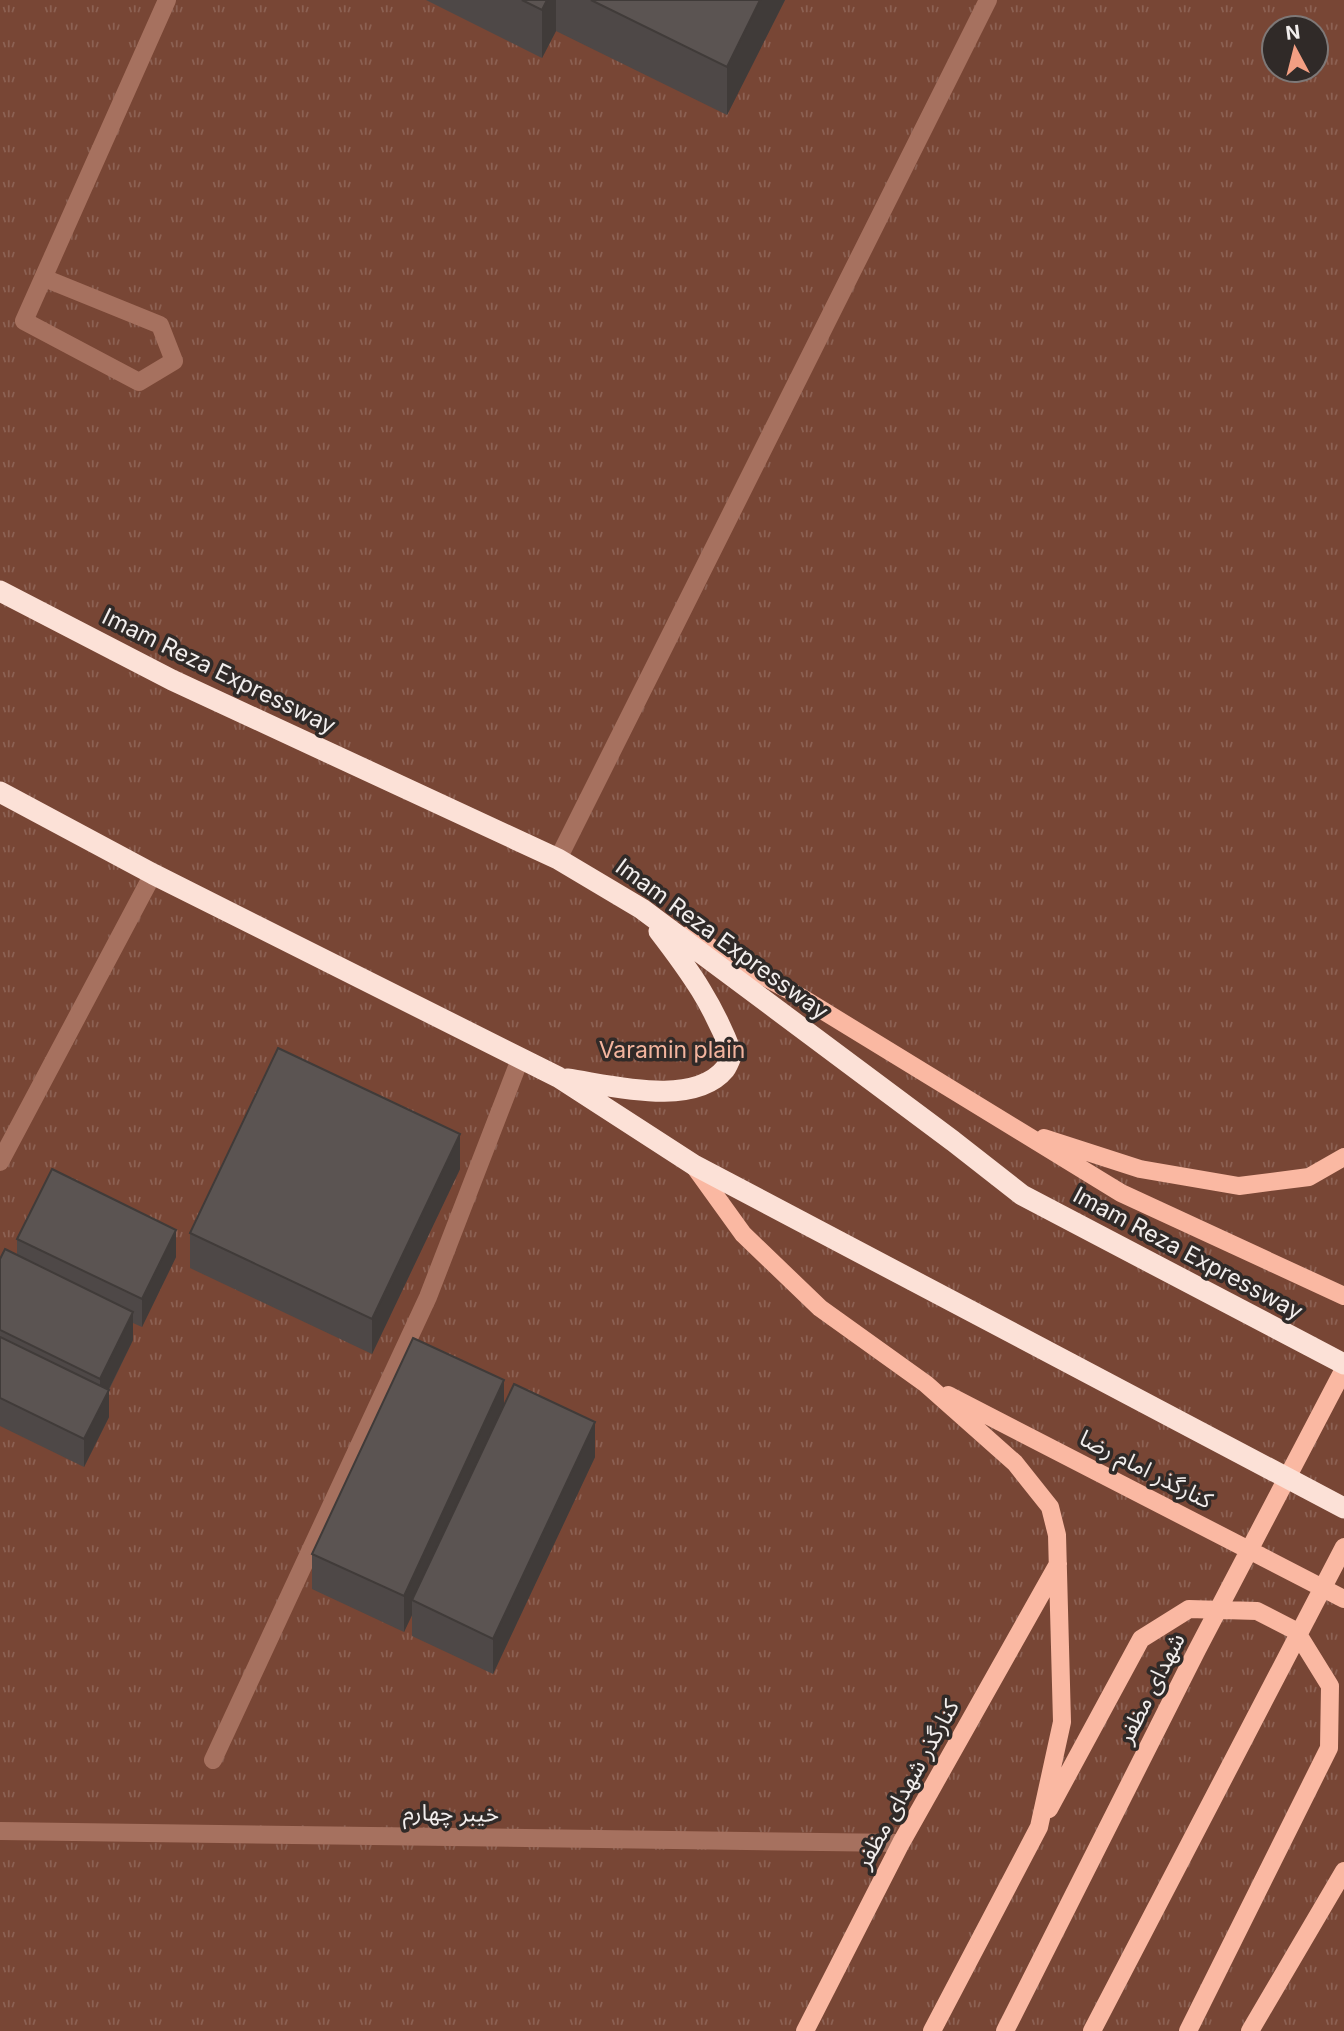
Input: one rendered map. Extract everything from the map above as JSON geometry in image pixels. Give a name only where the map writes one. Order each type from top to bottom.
[{"type":"highway","name":"Imam Reza Expressway","points":[[0,592],[172,680],[558,859],[642,909],[1022,1195],[1344,1367]]},
{"type":"highway","points":[[0,792],[153,874],[558,1077],[694,1165],[1344,1508]]},
{"type":"highway","points":[[558,1077],[640,1090],[665,1091],[702,1086],[726,1069],[732,1054],[718,1017],[692,974],[642,909]]},
{"type":"main road","points":[[642,909],[799,996],[1121,1193],[1344,1296]]},
{"type":"main road","points":[[1018,1130],[1140,1169],[1239,1186],[1309,1177],[1344,1157]]},
{"type":"main road","points":[[694,1165],[743,1234],[820,1308],[926,1384],[1015,1463],[1050,1507],[1057,1535],[1062,1722],[1039,1827]]},
{"type":"main road","name":"شهدای مظفر","points":[[1005,2031],[1197,1650],[1344,1367]]},
{"type":"main road","name":"کنارگذر امام رضا","points":[[926,1384],[1344,1598]]},
{"type":"main road","points":[[1092,2031],[1344,1547]]},
{"type":"main road","name":"کنارگذر شهدای مظفر","points":[[804,2031],[901,1843],[1058,1564]]},
{"type":"main road","points":[[933,2031],[1141,1639],[1189,1609],[1256,1611],[1296,1631],[1330,1686],[1329,1748],[1188,2031]]},
{"type":"main road","points":[[1250,2031],[1344,1871]]},
{"type":"street","points":[[44,278],[160,325],[174,361],[139,382],[24,321],[167,0]]},
{"type":"street","points":[[558,859],[988,0]]},
{"type":"street","points":[[0,1162],[153,874]]},
{"type":"street","points":[[213,1760],[428,1297],[520,1059]]},
{"type":"street","name":"خیبر چهارم","points":[[0,1831],[901,1843]]},
{"type":"green space","name":"Varamin plain","points":[[0,0],[1344,0],[1344,2031],[0,2031]]},
{"type":"building","points":[[522,0],[547,0],[542,10]]},
{"type":"building","points":[[591,0],[760,0],[727,67]]},
{"type":"building","points":[[278,1048],[460,1134],[372,1319],[190,1233]]},
{"type":"building","points":[[52,1169],[176,1230],[142,1299],[17,1239]]},
{"type":"building","points":[[5,1249],[133,1312],[100,1379],[0,1330],[0,1259]]},
{"type":"building","points":[[0,1337],[109,1390],[84,1439],[0,1398]]},
{"type":"building","points":[[413,1338],[504,1380],[404,1596],[312,1554]]},
{"type":"building","points":[[514,1384],[595,1422],[493,1639],[412,1600]]}]
